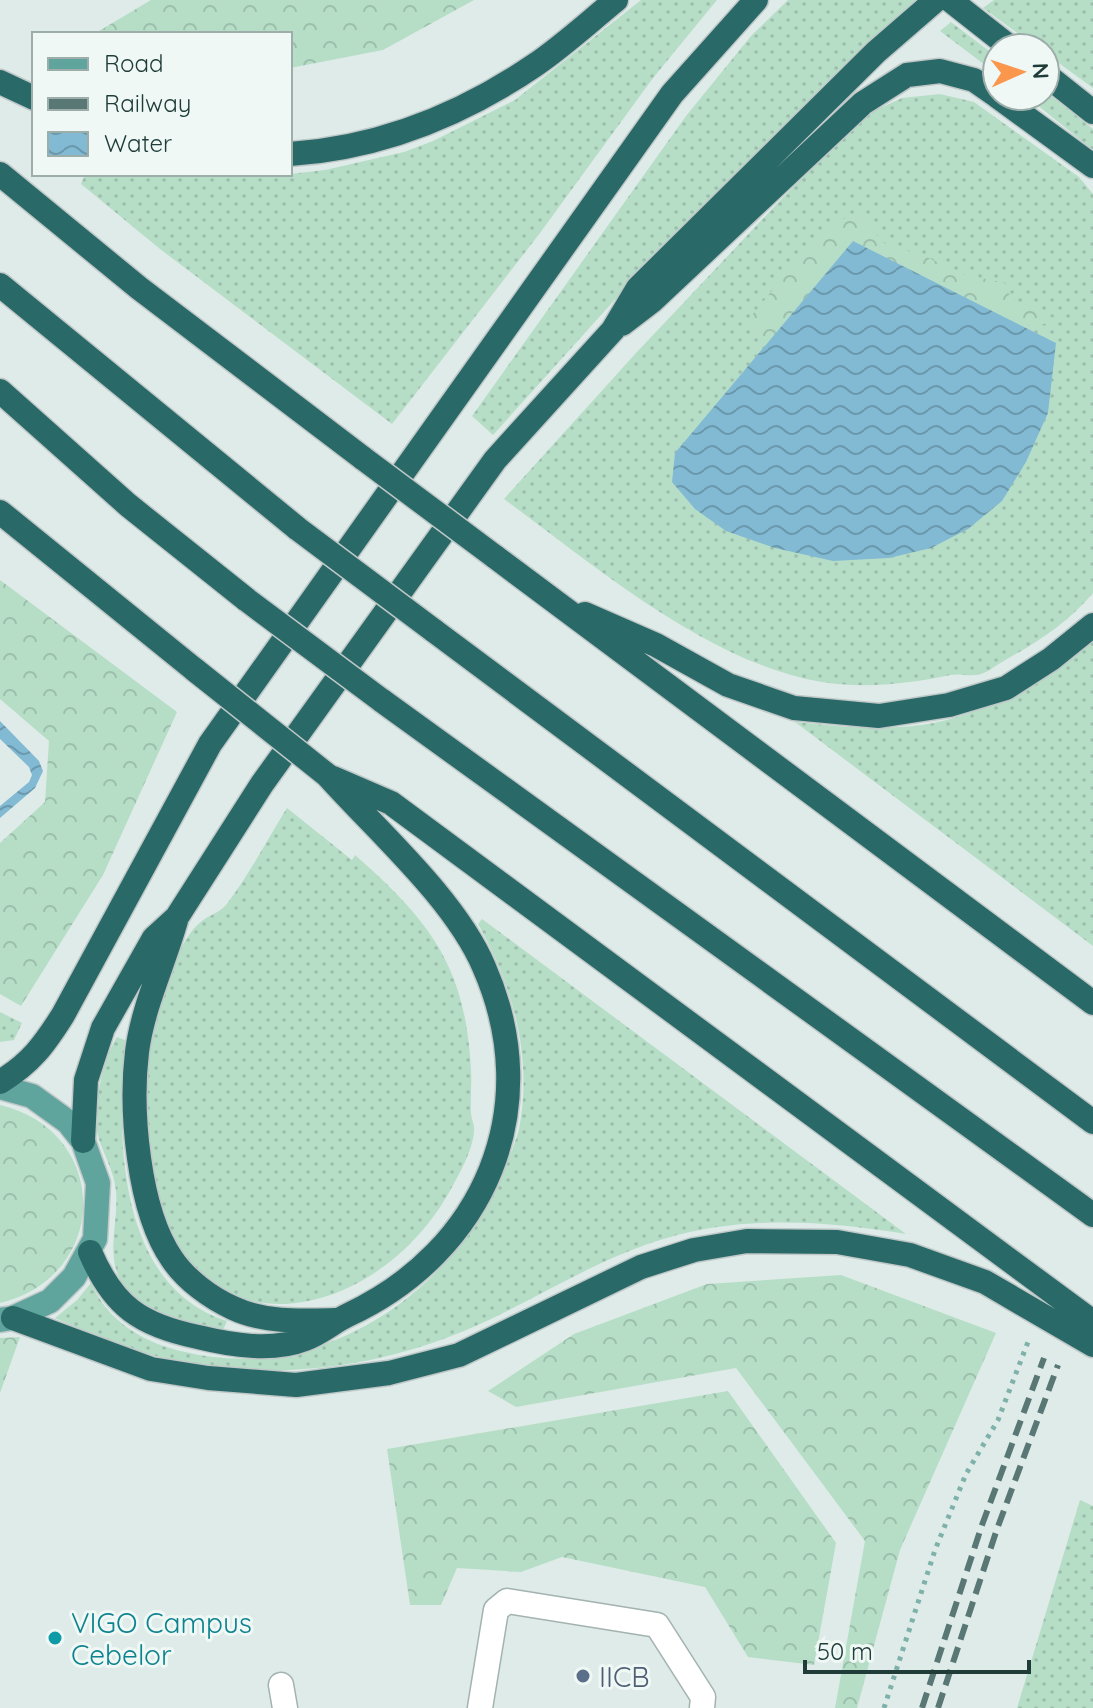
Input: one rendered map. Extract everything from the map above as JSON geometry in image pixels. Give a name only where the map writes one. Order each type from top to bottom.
[{"type":"highway","points":[[292,154],[332,151],[388,138],[465,108],[536,64],[616,0]]},
{"type":"highway","points":[[0,1084],[39,1053],[63,1015],[210,744],[672,94],[756,0]]},
{"type":"highway","points":[[613,330],[638,288],[876,52],[936,0]]},
{"type":"highway","points":[[950,0],[991,32]]},
{"type":"highway","points":[[83,1141],[86,1080],[103,1028],[154,938],[177,917],[262,784],[495,460],[613,330],[652,301],[863,103],[907,75],[940,71],[981,85]]},
{"type":"highway","points":[[0,82],[32,97]]},
{"type":"highway","points":[[1061,87],[1093,112]]},
{"type":"highway","points":[[1019,112],[1093,166]]},
{"type":"highway","points":[[0,174],[139,288],[364,459],[1093,1003]]},
{"type":"highway","points":[[0,285],[298,529],[1093,1122]]},
{"type":"highway","points":[[0,391],[128,505],[247,600],[1093,1215]]},
{"type":"highway","points":[[0,512],[327,775],[457,919],[483,965],[499,1007],[509,1063],[508,1114],[493,1163],[471,1211],[441,1250],[412,1277],[376,1302],[305,1340],[264,1346],[229,1344],[172,1332],[130,1311],[111,1293],[90,1252]]},
{"type":"highway","points":[[545,596],[656,645],[728,685],[794,708],[879,716],[949,705],[1006,688],[1051,659],[1093,625]]},
{"type":"highway","points":[[327,775],[391,803],[1093,1322]]},
{"type":"highway","points":[[177,917],[167,956],[149,1000],[137,1051],[135,1120],[142,1176],[154,1224],[172,1260],[201,1289],[235,1309],[286,1322],[338,1320]]},
{"type":"highway","points":[[6,1319],[151,1369],[208,1378],[296,1385],[389,1373],[459,1355],[641,1267],[694,1250],[747,1241],[837,1242],[910,1255],[985,1282],[1093,1345]]},
{"type":"main road","points":[[0,1084],[32,1096],[68,1122],[83,1141],[98,1183],[95,1239],[74,1277],[50,1301],[6,1319]]},
{"type":"lane","points":[[480,1708],[496,1610],[507,1601],[657,1625],[703,1697],[702,1708]]},
{"type":"path","points":[[884,1708],[935,1550],[966,1474],[998,1420],[1028,1342]]},
{"type":"green space","points":[[151,0],[474,0],[383,50],[292,68],[292,32],[97,32]]},
{"type":"green space","points":[[641,0],[717,0],[653,78],[540,233],[392,424],[160,249],[81,184],[84,176],[292,176],[325,170],[404,152],[515,100]]},
{"type":"green space","points":[[788,0],[916,0],[648,263],[493,435],[472,416],[686,116],[751,36]]},
{"type":"green space","points":[[994,0],[1093,0],[1093,88],[1061,65],[1061,32],[1016,32],[983,8]]},
{"type":"green space","points":[[951,22],[981,45],[981,62],[940,31]]},
{"type":"green space","points":[[940,94],[974,102],[981,107],[981,112],[988,112],[1079,177],[1093,194],[1093,593],[1051,632],[981,674],[878,685],[824,682],[765,667],[686,628],[610,578],[504,499],[792,188],[867,114],[902,98]]},
{"type":"green space","points":[[1061,104],[1093,129],[1093,150],[1046,112],[1061,112]]},
{"type":"green space","points":[[865,214],[881,242],[929,258],[962,274],[1005,283],[1010,297],[1061,322],[775,342],[742,327],[795,263],[839,220]]},
{"type":"green space","points":[[0,580],[177,712],[103,875],[21,1006],[0,994],[0,843],[45,802],[49,741],[0,699]]},
{"type":"green space","points":[[1093,638],[1093,946],[795,722],[881,728],[945,720],[1000,699]]},
{"type":"green space","points":[[287,808],[352,860],[355,855],[382,879],[424,925],[440,949],[452,975],[468,1035],[474,1129],[469,1152],[459,1174],[419,1235],[377,1271],[331,1295],[284,1304],[239,1298],[200,1274],[170,1232],[153,1169],[147,1087],[152,1035],[166,982],[177,956],[197,926],[226,905]]},
{"type":"green space","points":[[482,919],[906,1234],[786,1222],[697,1231],[614,1257],[490,1320],[425,1345],[386,1356],[303,1369],[220,1368],[179,1361],[96,1336],[55,1318],[77,1300],[91,1283],[117,1320],[155,1343],[185,1352],[235,1359],[284,1355],[330,1342],[374,1321],[414,1292],[449,1258],[479,1218],[502,1174],[519,1129],[523,1076],[517,1023],[501,972],[478,924]]},
{"type":"green space","points":[[0,1012],[22,1023],[14,1040],[0,1042]]},
{"type":"green space","points":[[117,1037],[125,1040],[122,1078],[124,1161],[131,1202],[143,1241],[163,1275],[190,1302],[227,1321],[223,1330],[184,1323],[159,1314],[137,1301],[120,1280],[113,1243],[116,1191],[96,1122],[100,1083]]},
{"type":"green space","points":[[0,1105],[36,1120],[62,1143],[78,1172],[83,1204],[78,1235],[62,1264],[36,1288],[0,1303]]},
{"type":"green space","points":[[841,1275],[996,1333],[900,1550],[857,1708],[835,1708],[865,1541],[736,1368],[516,1407],[488,1391],[574,1334],[707,1284]]},
{"type":"green space","points":[[20,1337],[0,1393],[0,1338]]},
{"type":"green space","points":[[728,1391],[836,1543],[814,1665],[748,1657],[705,1587],[562,1557],[521,1572],[457,1568],[441,1605],[410,1605],[387,1449]]},
{"type":"green space","points":[[1080,1500],[1093,1506],[1093,1708],[1017,1708]]},
{"type":"water","points":[[853,241],[1056,343],[1048,413],[1026,462],[1002,501],[968,529],[931,548],[889,558],[833,561],[775,548],[726,531],[695,509],[672,482],[675,453]]},
{"type":"water","points":[[0,721],[39,761],[43,771],[35,788],[0,818],[0,806],[29,782],[32,775],[29,767],[0,739]]},
{"type":"railway","points":[[922,1708],[982,1525],[1044,1358]]},
{"type":"railway","points":[[938,1708],[997,1529],[1058,1365]]},
{"type":"place","name":"VIGO Campus Cebelor","points":[[55,1638]]},
{"type":"place","name":"IICB","points":[[583,1676]]}]
